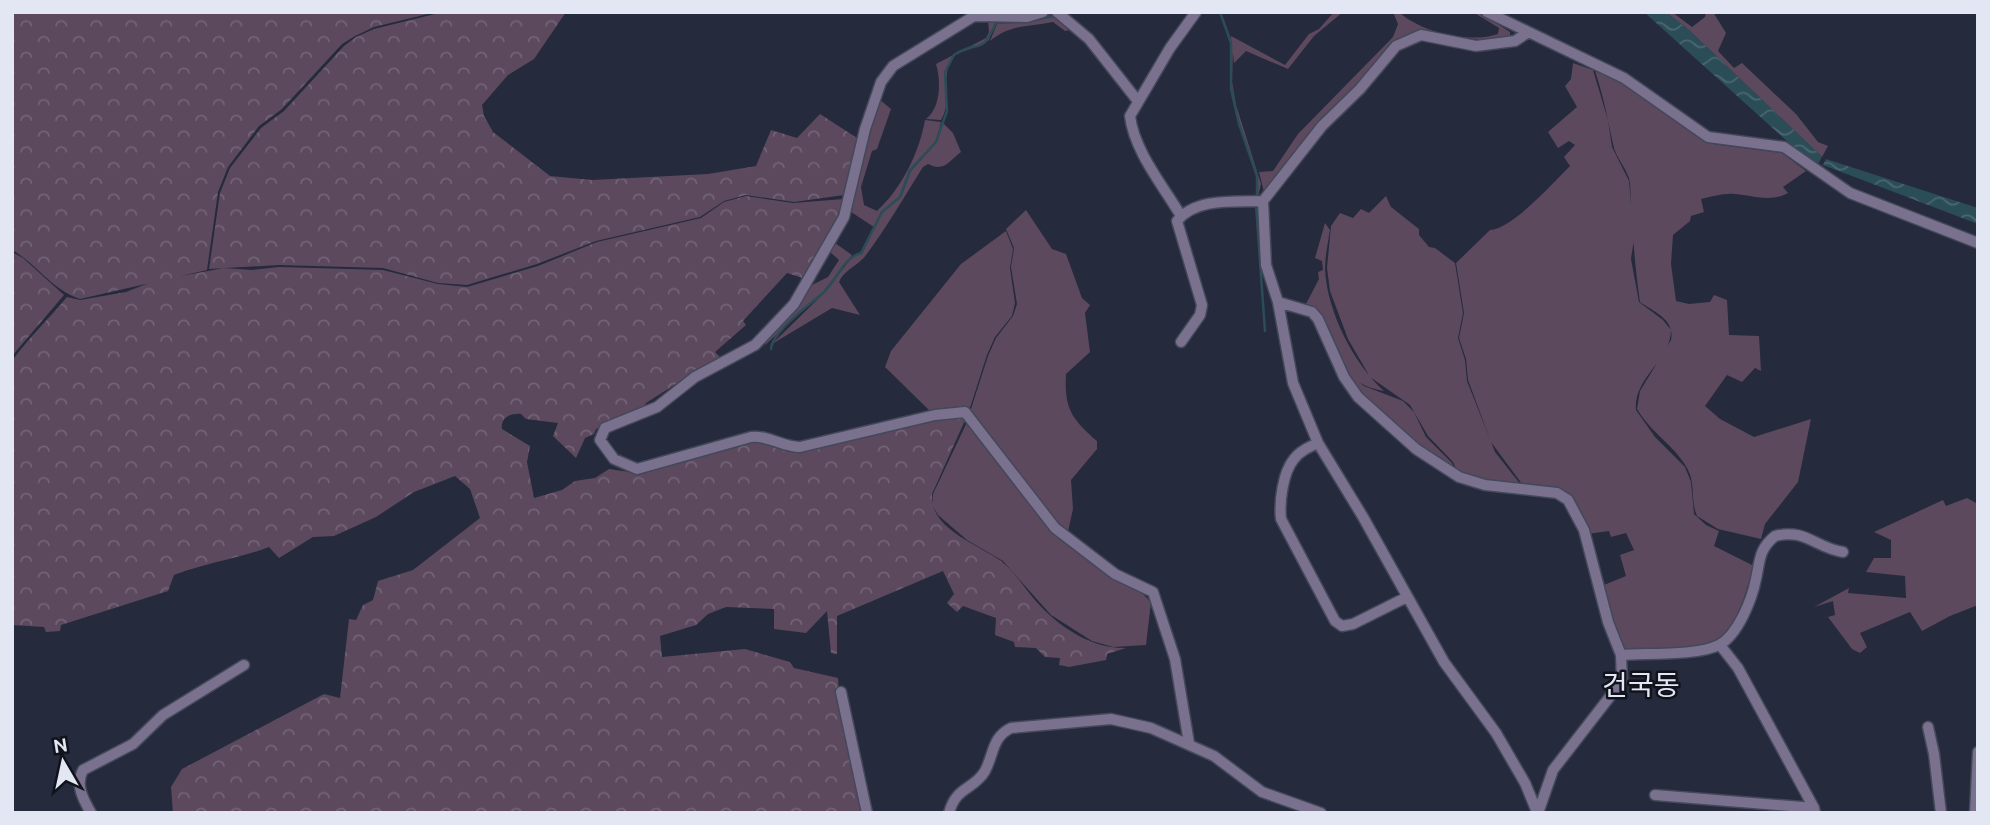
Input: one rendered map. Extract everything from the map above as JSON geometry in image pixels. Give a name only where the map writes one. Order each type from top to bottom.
[{"type":"street","points":[[1043,12],[1027,17],[974,16],[893,65],[881,82],[865,129],[844,217],[794,304],[755,345],[695,377],[657,407],[606,428],[600,440],[614,458],[637,469],[751,437],[762,436],[781,444],[800,447],[935,415],[965,412],[1055,528],[1115,574],[1153,592],[1175,659],[1189,743]]},
{"type":"street","points":[[1057,12],[1089,39],[1138,100]]},
{"type":"street","points":[[1487,12],[1624,78],[1708,137],[1784,147],[1850,193],[1978,243]]},
{"type":"street","points":[[1181,216],[1131,125],[1130,116],[1193,14]]},
{"type":"street","points":[[1527,33],[1515,41],[1476,46],[1421,36],[1396,46],[1360,89],[1322,126],[1264,201],[1266,265],[1278,302],[1293,383],[1318,443],[1454,678],[1474,699],[1496,733],[1525,783],[1538,813]]},
{"type":"street","points":[[1181,342],[1200,315],[1202,305],[1177,220],[1181,216],[1222,201],[1264,201]]},
{"type":"street","points":[[1278,302],[1312,312],[1318,319],[1343,377],[1358,397],[1416,449],[1444,470],[1485,485],[1557,493],[1568,500],[1584,530],[1608,622],[1621,655],[1622,681],[1553,770],[1538,813]]},
{"type":"street","points":[[1318,443],[1293,459],[1279,507],[1287,531],[1335,621],[1342,626],[1353,624],[1407,597]]},
{"type":"street","points":[[1621,655],[1720,645],[1734,632],[1754,588],[1759,554],[1775,536],[1798,534],[1831,550],[1843,552]]},
{"type":"street","points":[[1720,645],[1738,668],[1814,810]]},
{"type":"street","points":[[90,813],[81,794],[79,777],[83,770],[133,744],[163,715],[244,665]]},
{"type":"street","points":[[841,692],[867,813]]},
{"type":"street","points":[[949,813],[953,798],[981,775],[997,739],[1011,728],[1111,719],[1150,727],[1189,743],[1214,756],[1262,792],[1321,813]]},
{"type":"street","points":[[1927,727],[1934,754],[1941,813]]},
{"type":"street","points":[[1975,813],[1978,752]]},
{"type":"street","points":[[1655,794],[1814,810]]},
{"type":"green space","points":[[12,12],[436,12],[374,27],[342,44],[282,109],[259,126],[228,167],[218,192],[207,270],[80,299],[61,290],[12,250]]},
{"type":"green space","points":[[443,12],[566,12],[534,59],[508,75],[482,105],[484,116],[493,132],[550,176],[592,180],[708,174],[756,166],[771,130],[797,138],[820,114],[857,138],[844,195],[794,202],[746,195],[724,201],[700,217],[596,241],[537,264],[467,285],[438,283],[383,268],[279,265],[209,269],[220,193],[230,168],[261,128],[284,111],[344,46],[356,37],[374,29]]},
{"type":"green space","points":[[1334,12],[1343,12],[1314,36],[1288,69],[1246,51],[1234,63],[1231,36],[1285,65],[1309,34],[1319,29]]},
{"type":"green space","points":[[1393,12],[1399,12],[1432,30],[1460,37],[1487,37],[1498,34],[1499,28],[1473,12],[1479,12],[1510,32],[1510,38],[1496,40],[1482,39],[1426,34],[1403,36],[1264,192],[1259,172],[1273,171],[1298,134],[1393,37],[1398,24]]},
{"type":"green space","points":[[1666,12],[1672,12],[1692,27],[1705,17],[1706,12],[1713,12],[1726,33],[1718,51],[1734,68],[1742,63],[1796,114],[1818,142],[1828,146],[1822,157],[1690,31]]},
{"type":"green space","points":[[1054,15],[996,22],[989,40],[984,44],[954,55],[947,72],[945,112],[941,120],[926,119],[937,101],[939,78],[936,64],[986,38],[989,32],[988,19]]},
{"type":"green space","points":[[1054,17],[1070,30],[1065,31],[1053,22],[1012,29],[990,41],[997,24]]},
{"type":"green space","points":[[1573,63],[1593,70],[1608,120],[1612,147],[1629,181],[1634,239],[1631,259],[1639,302],[1663,320],[1671,330],[1665,351],[1640,388],[1636,410],[1655,437],[1685,467],[1691,482],[1694,514],[1706,525],[1719,531],[1714,546],[1754,566],[1742,602],[1729,628],[1714,641],[1703,645],[1622,651],[1610,620],[1604,585],[1626,576],[1620,555],[1634,550],[1626,533],[1611,537],[1609,531],[1587,534],[1571,502],[1522,484],[1491,442],[1468,380],[1466,359],[1459,338],[1464,313],[1456,263],[1490,230],[1499,228],[1520,214],[1570,166],[1564,157],[1575,145],[1569,141],[1558,148],[1548,132],[1577,107],[1565,86],[1571,79]]},
{"type":"green space","points":[[1595,71],[1620,80],[1700,138],[1713,144],[1782,153],[1806,171],[1783,187],[1788,193],[1775,198],[1730,194],[1701,199],[1704,212],[1691,216],[1690,221],[1673,235],[1671,264],[1676,301],[1689,304],[1710,302],[1714,295],[1727,300],[1729,335],[1759,336],[1761,371],[1755,368],[1742,382],[1727,375],[1705,406],[1720,419],[1754,437],[1811,419],[1798,482],[1765,524],[1761,539],[1718,529],[1697,516],[1687,468],[1637,409],[1640,391],[1671,340],[1671,333],[1667,321],[1640,302],[1630,183],[1614,149]]},
{"type":"green space","points":[[1232,82],[1236,105],[1261,184],[1258,196],[1258,176],[1239,124]]},
{"type":"green space","points":[[879,99],[891,109],[877,149],[872,151],[861,187],[864,205],[877,211],[902,181],[918,145],[925,120],[941,122],[936,142],[910,170],[900,196],[881,212],[874,227],[851,212],[859,160]]},
{"type":"green space","points":[[942,122],[953,133],[961,152],[942,166],[928,164],[923,167],[866,255],[839,282],[860,315],[832,308],[772,344],[824,293],[853,256],[862,254],[882,213],[901,197],[911,171],[937,142]]},
{"type":"green space","points":[[746,196],[793,203],[844,199],[840,213],[805,279],[787,273],[743,321],[746,325],[715,352],[722,359],[704,366],[646,403],[642,411],[596,429],[594,434],[585,438],[576,458],[553,436],[558,423],[526,419],[521,414],[505,419],[502,429],[530,446],[527,462],[534,498],[562,490],[575,481],[595,478],[609,469],[643,474],[681,460],[756,441],[796,453],[949,417],[966,418],[932,494],[938,517],[946,526],[1013,572],[1039,604],[1060,624],[1098,644],[1126,648],[1107,654],[1106,660],[1069,667],[1059,665],[1060,658],[1045,657],[1036,648],[1015,647],[1014,642],[995,635],[996,618],[963,606],[957,612],[947,603],[954,594],[943,571],[837,616],[837,654],[831,653],[827,611],[806,633],[774,629],[774,609],[726,607],[708,614],[696,625],[660,636],[662,657],[745,649],[790,662],[794,668],[838,678],[840,708],[865,813],[173,813],[171,787],[182,769],[324,694],[340,698],[349,619],[356,620],[363,605],[373,600],[378,581],[413,570],[480,518],[470,489],[455,476],[414,492],[376,517],[334,536],[313,537],[279,558],[269,547],[174,575],[168,591],[61,625],[60,631],[46,632],[44,627],[12,625],[12,361],[67,297],[80,300],[126,292],[154,281],[224,268],[383,270],[438,284],[467,287],[538,266],[597,242],[701,218],[724,202]]},
{"type":"green space","points":[[1386,196],[1391,207],[1419,229],[1419,235],[1429,247],[1435,248],[1455,263],[1463,313],[1458,338],[1465,360],[1467,381],[1495,452],[1521,485],[1484,482],[1459,474],[1453,462],[1428,436],[1410,405],[1370,377],[1348,339],[1330,291],[1327,268],[1331,226],[1340,213],[1353,218],[1361,209],[1369,213]]},
{"type":"green space","points":[[1026,210],[1052,249],[1066,254],[1082,298],[1090,305],[1085,313],[1090,352],[1066,374],[1066,396],[1071,412],[1097,441],[1097,449],[1071,480],[1073,509],[1067,536],[969,415],[988,356],[996,338],[1013,316],[1017,304],[1011,267],[1014,248],[1006,229]]},
{"type":"green space","points":[[1325,223],[1330,230],[1325,269],[1336,319],[1362,366],[1384,391],[1366,386],[1343,367],[1317,315],[1306,304],[1319,279],[1318,272],[1323,270],[1322,261],[1315,258]]},
{"type":"green space","points":[[1006,231],[1013,249],[1010,268],[1015,303],[1012,316],[995,337],[968,414],[934,415],[885,367],[891,351],[961,264]]},
{"type":"green space","points":[[835,243],[852,255],[823,292],[765,345],[768,334],[797,308],[812,285],[828,277],[839,260],[830,252]]},
{"type":"green space","points":[[12,252],[23,258],[64,295],[12,356]]},
{"type":"green space","points":[[1343,370],[1364,386],[1403,401],[1414,412],[1426,437],[1452,463],[1457,473],[1445,467],[1358,396]]},
{"type":"green space","points":[[968,420],[998,463],[1066,543],[1089,557],[1112,578],[1141,592],[1151,602],[1146,645],[1113,647],[1092,641],[1051,615],[1003,561],[967,540],[938,515],[932,505],[933,494]]},
{"type":"green space","points":[[1967,498],[1978,504],[1978,605],[1922,631],[1910,612],[1860,633],[1867,647],[1860,653],[1852,649],[1828,617],[1835,615],[1833,601],[1814,607],[1849,588],[1848,593],[1906,598],[1905,576],[1866,572],[1874,558],[1891,558],[1891,540],[1874,532],[1943,500],[1946,506]]},
{"type":"water","points":[[1644,12],[1666,12],[1690,31],[1822,157],[1818,164],[1808,160]]},
{"type":"water","points":[[1826,159],[1978,208],[1978,224],[1823,165]]},
{"type":"waterway","points":[[1220,12],[1231,43],[1231,89],[1239,124],[1257,176],[1257,198]]},
{"type":"waterway","points":[[1030,21],[1054,16]]},
{"type":"waterway","points":[[771,349],[784,327],[828,288],[849,260],[861,253],[882,212],[900,197],[910,170],[936,142],[947,111],[945,72],[954,55],[983,44],[996,23],[1017,22]]},
{"type":"waterway","points":[[1256,205],[1265,331]]},
{"type":"district","name":"건국동","points":[[1641,684]]}]
